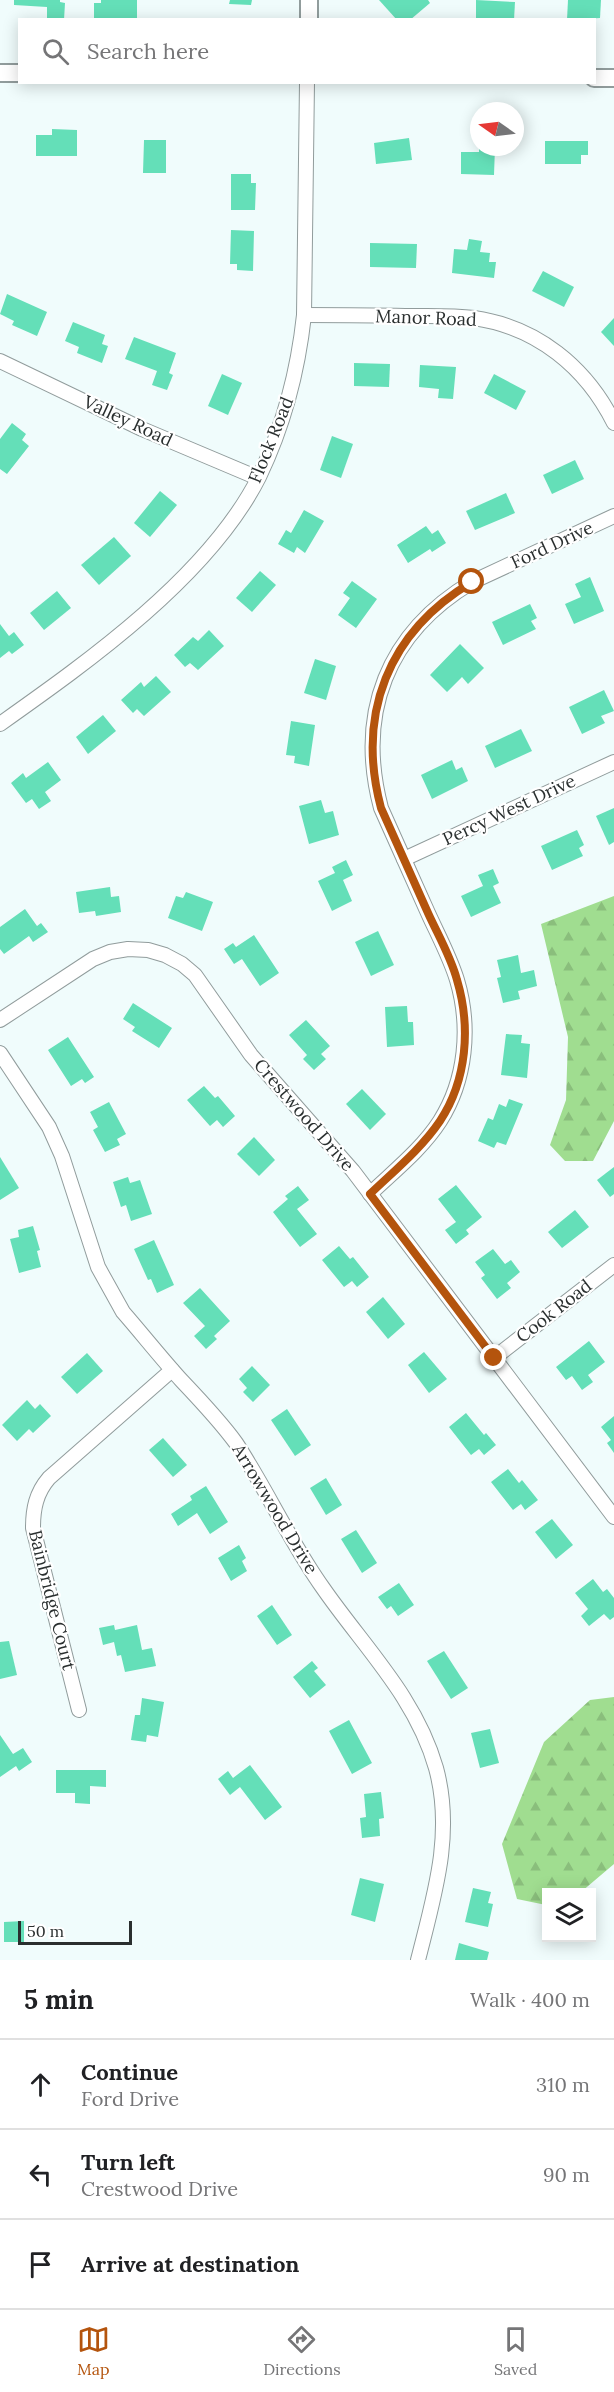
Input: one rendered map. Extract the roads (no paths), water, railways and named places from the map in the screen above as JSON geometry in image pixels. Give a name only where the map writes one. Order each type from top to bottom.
[{"type":"street","points":[[309,0],[309,18]]},
{"type":"street","points":[[0,73],[18,73]]},
{"type":"street","points":[[596,78],[614,78]]},
{"type":"street","name":"Flock Road","points":[[0,724],[116,637],[196,565],[224,530],[258,478],[285,413],[300,351],[304,315],[307,84]]},
{"type":"street","name":"Manor Road","points":[[304,315],[451,316],[499,323],[523,332],[566,359],[585,376],[602,399],[614,423]]},
{"type":"street","name":"Valley Road","points":[[1,362],[142,429],[258,478]]},
{"type":"street","name":"Ford Drive","points":[[370,1194],[424,1142],[440,1120],[460,1075],[465,1046],[465,1020],[457,978],[381,808],[372,757],[373,731],[377,702],[387,674],[399,650],[415,629],[453,593],[614,516]]},
{"type":"street","name":"Percy West Drive","points":[[404,859],[614,762]]},
{"type":"street","name":"Crestwood Drive","points":[[0,1020],[93,958],[110,952],[128,949],[148,950],[165,955],[182,964],[195,975],[251,1055],[326,1138],[370,1194],[614,1517]]},
{"type":"street","name":"Arrowwood Drive","points":[[0,1053],[49,1127],[58,1146],[98,1267],[109,1290],[123,1312],[234,1440],[259,1478],[323,1588],[394,1682],[425,1736],[436,1768],[443,1828],[439,1879],[418,1960]]},
{"type":"street","name":"Cook Road","points":[[494,1358],[614,1265]]},
{"type":"street","name":"Bainbridge Court","points":[[79,1710],[33,1528],[33,1511],[37,1496],[49,1478],[172,1370]]}]
